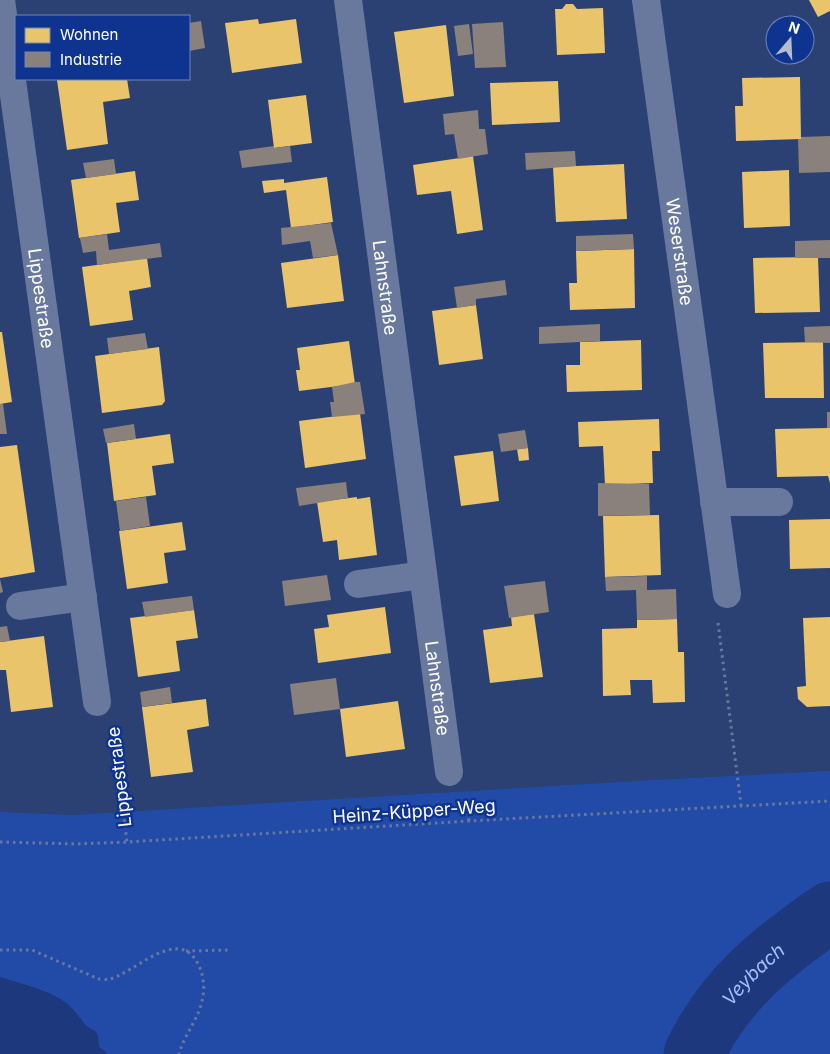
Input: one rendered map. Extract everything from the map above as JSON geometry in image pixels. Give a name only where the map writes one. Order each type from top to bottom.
[{"type":"street","name":"Lippestraße","points":[[1,0],[83,597],[105,711]]},
{"type":"street","name":"Lahnstraße","points":[[348,0],[449,772]]},
{"type":"street","name":"Weserstraße","points":[[646,0],[727,594]]},
{"type":"street","points":[[714,502],[778,502]]},
{"type":"street","points":[[358,584],[423,575]]},
{"type":"street","points":[[20,606],[83,597]]},
{"type":"path","points":[[727,594],[717,618],[741,805]]},
{"type":"path","name":"Lippestraße","points":[[105,711],[127,842]]},
{"type":"path","name":"Heinz-Küpper-Weg","points":[[0,842],[77,844],[127,842],[830,801]]},
{"type":"path","points":[[0,950],[32,950],[99,979],[110,979],[158,952],[170,950],[231,950]]},
{"type":"path","points":[[179,1054],[188,1031],[197,1016],[204,992],[201,969],[195,958],[185,951]]},
{"type":"shaded area","points":[[830,771],[830,919],[800,918],[747,957],[715,994],[699,1019],[681,1054],[106,1054],[99,1047],[97,1033],[84,1024],[70,1008],[52,996],[0,977],[0,812],[73,815]]},
{"type":"shaded area","points":[[830,929],[830,1054],[708,1054],[719,1033],[749,995]]},
{"type":"shaded area","points":[[0,977],[45,991],[69,1005],[87,1027],[95,1031],[98,1036],[99,1047],[106,1054],[0,1054]]},
{"type":"building: Wohnen","points":[[809,0],[830,0],[830,11],[818,17]]},
{"type":"building: Wohnen","points":[[566,4],[573,4],[577,9],[603,8],[605,53],[557,55],[555,9],[562,9]]},
{"type":"building: Wohnen","points":[[258,19],[259,24],[296,19],[302,63],[232,73],[225,23]]},
{"type":"building: Wohnen","points":[[446,25],[454,96],[404,103],[394,32]]},
{"type":"building: Wohnen","points":[[800,77],[801,139],[736,141],[735,106],[743,106],[742,78]]},
{"type":"building: Wohnen","points":[[57,80],[127,80],[130,98],[103,102],[108,144],[67,150]]},
{"type":"building: Wohnen","points":[[558,81],[560,122],[492,125],[490,83]]},
{"type":"building: Wohnen","points":[[306,95],[312,143],[274,148],[268,100]]},
{"type":"building: Wohnen","points":[[473,156],[483,230],[457,234],[451,191],[417,195],[413,165]]},
{"type":"building: Wohnen","points":[[624,164],[627,219],[556,222],[553,167]]},
{"type":"building: Wohnen","points":[[789,170],[790,226],[744,228],[742,172]]},
{"type":"building: Wohnen","points":[[135,171],[139,200],[116,203],[120,232],[79,238],[71,180]]},
{"type":"building: Wohnen","points":[[327,177],[333,222],[291,228],[286,190],[264,193],[262,181],[284,179],[284,183]]},
{"type":"building: Wohnen","points":[[634,249],[635,308],[570,310],[569,283],[577,283],[576,251]]},
{"type":"building: Wohnen","points":[[338,255],[344,301],[287,308],[281,263]]},
{"type":"building: Wohnen","points":[[818,257],[820,312],[755,313],[753,258]]},
{"type":"building: Wohnen","points":[[147,258],[151,287],[129,291],[133,320],[90,326],[82,267]]},
{"type":"building: Wohnen","points":[[476,305],[483,359],[439,365],[432,311]]},
{"type":"building: Wohnen","points":[[0,332],[2,332],[12,402],[0,404]]},
{"type":"building: Wohnen","points":[[641,340],[642,390],[567,392],[566,365],[580,365],[580,342]]},
{"type":"building: Wohnen","points":[[349,341],[355,384],[299,391],[296,370],[300,370],[297,348]]},
{"type":"building: Wohnen","points":[[823,342],[824,398],[765,398],[763,343]]},
{"type":"building: Wohnen","points":[[159,347],[165,401],[162,405],[102,413],[95,356]]},
{"type":"building: Wohnen","points":[[360,413],[366,459],[305,468],[299,421]]},
{"type":"building: Wohnen","points":[[659,419],[660,451],[652,451],[653,483],[605,485],[603,446],[579,447],[578,422]]},
{"type":"building: Wohnen","points":[[830,428],[830,483],[828,476],[777,477],[775,429]]},
{"type":"building: Wohnen","points":[[170,434],[174,463],[152,466],[156,495],[114,501],[107,443]]},
{"type":"building: Wohnen","points":[[17,445],[35,572],[0,578],[0,447]]},
{"type":"building: Wohnen","points":[[528,448],[529,460],[519,461],[517,449]]},
{"type":"building: Wohnen","points":[[493,451],[499,501],[461,506],[454,456]]},
{"type":"building: Wohnen","points":[[357,497],[357,499],[370,497],[377,555],[339,560],[337,540],[323,542],[317,502]]},
{"type":"building: Wohnen","points":[[659,515],[661,575],[605,577],[603,516]]},
{"type":"building: Wohnen","points":[[830,519],[830,568],[790,569],[789,520]]},
{"type":"building: Wohnen","points":[[182,522],[186,550],[164,553],[168,583],[127,589],[119,531]]},
{"type":"building: Wohnen","points":[[385,607],[391,653],[318,663],[314,629],[329,627],[327,615]]},
{"type":"building: Wohnen","points":[[194,610],[198,638],[176,641],[180,671],[138,677],[130,618]]},
{"type":"building: Wohnen","points":[[534,614],[543,677],[490,683],[483,630],[512,626],[511,617]]},
{"type":"building: Wohnen","points":[[830,617],[830,706],[807,707],[798,699],[797,687],[806,686],[803,618]]},
{"type":"building: Wohnen","points":[[677,619],[678,652],[684,652],[685,702],[653,703],[652,680],[630,680],[631,695],[603,696],[602,629],[637,628],[637,620]]},
{"type":"building: Wohnen","points":[[44,636],[53,707],[11,712],[6,670],[0,670],[0,642]]},
{"type":"building: Wohnen","points":[[206,699],[209,726],[187,730],[193,772],[151,777],[142,707]]},
{"type":"building: Wohnen","points":[[398,701],[405,749],[346,757],[340,709]]},
{"type":"building: Industrie","points":[[201,21],[205,48],[190,51],[190,23]]},
{"type":"building: Industrie","points":[[503,22],[506,67],[475,68],[472,24]]},
{"type":"building: Industrie","points":[[469,24],[473,54],[458,56],[454,26]]},
{"type":"building: Industrie","points":[[478,110],[479,129],[485,129],[488,154],[458,159],[454,134],[445,135],[443,114]]},
{"type":"building: Industrie","points":[[830,136],[830,172],[799,173],[798,139],[801,139],[801,137]]},
{"type":"building: Industrie","points":[[274,146],[274,148],[290,146],[292,162],[242,168],[239,151]]},
{"type":"building: Industrie","points":[[575,151],[576,166],[526,170],[525,153]]},
{"type":"building: Industrie","points":[[114,159],[116,174],[86,178],[83,163]]},
{"type":"building: Industrie","points":[[331,223],[338,255],[313,258],[310,241],[282,245],[281,228]]},
{"type":"building: Industrie","points":[[107,234],[109,250],[160,243],[162,257],[97,265],[96,251],[83,253],[80,238]]},
{"type":"building: Industrie","points":[[633,234],[634,249],[576,251],[576,236]]},
{"type":"building: Industrie","points":[[830,240],[830,258],[795,258],[795,241]]},
{"type":"building: Industrie","points":[[505,280],[507,295],[476,299],[476,305],[457,308],[454,287]]},
{"type":"building: Industrie","points":[[600,324],[600,341],[539,344],[539,327]]},
{"type":"building: Industrie","points":[[830,326],[830,343],[805,342],[804,327]]},
{"type":"building: Industrie","points":[[145,333],[148,349],[109,354],[107,338]]},
{"type":"building: Industrie","points":[[360,382],[365,414],[332,417],[330,402],[334,402],[332,387]]},
{"type":"building: Industrie","points":[[0,404],[3,404],[7,434],[0,434]]},
{"type":"building: Industrie","points":[[827,412],[830,412],[830,428],[827,428]]},
{"type":"building: Industrie","points":[[134,424],[136,439],[106,443],[103,429]]},
{"type":"building: Industrie","points":[[525,430],[528,448],[501,452],[498,434]]},
{"type":"building: Industrie","points":[[346,482],[348,498],[299,506],[296,488]]},
{"type":"building: Industrie","points":[[598,483],[649,484],[650,515],[598,516]]},
{"type":"building: Industrie","points":[[146,497],[150,526],[120,531],[116,501]]},
{"type":"building: Industrie","points":[[327,575],[331,600],[285,606],[282,581]]},
{"type":"building: Industrie","points":[[647,576],[647,590],[676,589],[677,619],[637,620],[636,590],[606,591],[605,577]]},
{"type":"building: Industrie","points":[[0,579],[3,592],[0,593]]},
{"type":"building: Industrie","points":[[545,581],[549,612],[509,618],[504,586]]},
{"type":"building: Industrie","points":[[192,596],[194,610],[145,617],[142,602]]},
{"type":"building: Industrie","points":[[7,626],[10,641],[0,642],[0,627]]},
{"type":"building: Industrie","points":[[336,678],[340,709],[294,715],[290,684]]},
{"type":"building: Industrie","points":[[170,687],[172,703],[142,707],[140,692]]},
{"type":"waterway","name":"Veybach","points":[[694,1054],[706,1031],[735,991],[770,957],[830,912]]}]
